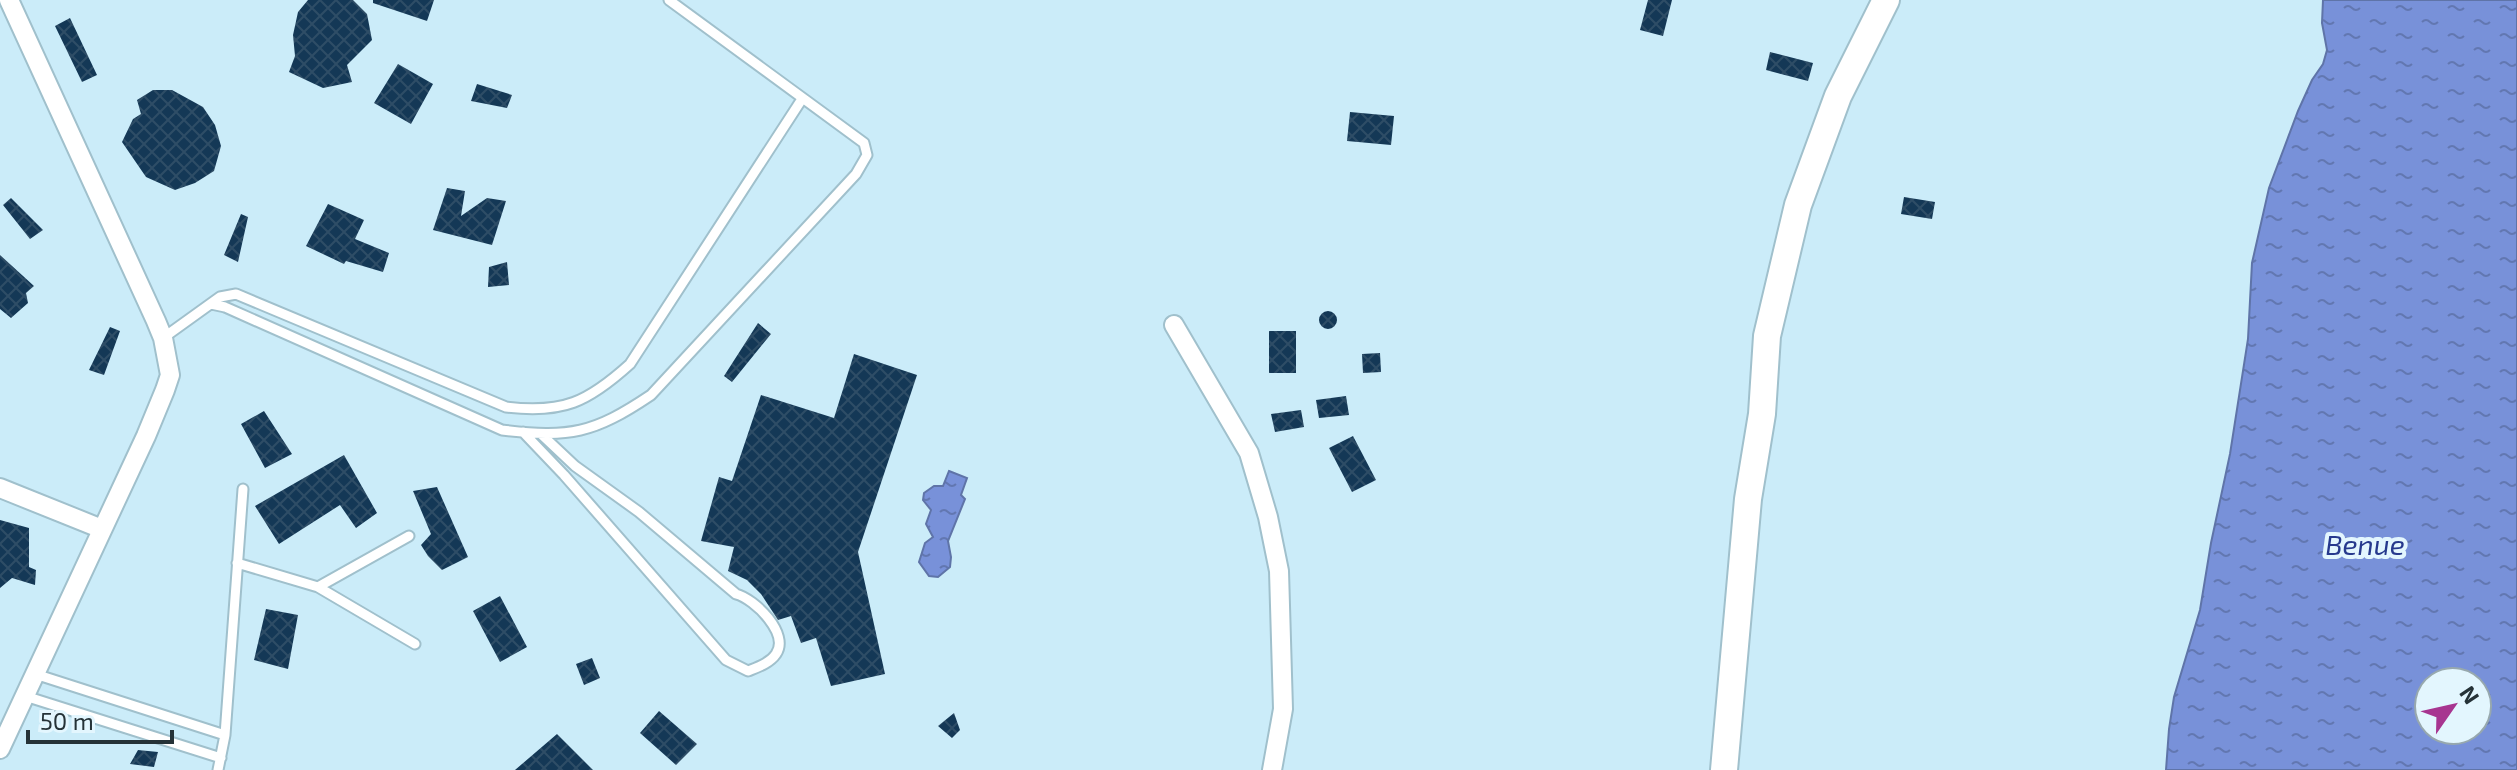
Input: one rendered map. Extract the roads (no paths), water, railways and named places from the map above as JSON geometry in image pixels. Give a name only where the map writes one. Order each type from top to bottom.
[{"type":"main road","points":[[1724,770],[1748,499],[1762,414],[1767,336],[1798,205],[1838,96],[1886,0]]},
{"type":"street","points":[[0,749],[170,375],[163,338],[9,0]]},
{"type":"street","points":[[1174,325],[1249,453],[1268,517],[1279,571],[1283,709],[1272,770]]},
{"type":"street","points":[[0,488],[102,529]]},
{"type":"lane","points":[[211,304],[225,307],[502,430],[541,434],[583,431],[618,418],[651,395],[856,174],[867,155],[864,143],[669,0]]},
{"type":"lane","points":[[163,338],[211,304],[229,294],[236,294],[506,407],[536,411],[573,404],[602,389],[630,364],[802,99]]},
{"type":"lane","points":[[225,307],[229,294]]},
{"type":"lane","points":[[523,432],[726,660],[748,671],[775,656],[779,647],[777,630],[757,606],[736,594],[639,512],[575,466],[541,434]]},
{"type":"lane","points":[[218,770],[225,735],[243,489]]},
{"type":"lane","points":[[318,587],[409,536]]},
{"type":"lane","points":[[237,563],[318,587],[415,644]]},
{"type":"lane","points":[[35,674],[225,735]]},
{"type":"lane","points":[[25,696],[221,758]]},
{"type":"water","name":"Benue","points":[[2323,0],[2517,0],[2517,770],[2166,770],[2174,697],[2200,610],[2230,454],[2248,339],[2252,263],[2269,188],[2298,111],[2327,50],[2322,23]]},
{"type":"water","points":[[949,471],[967,478],[961,495],[965,499],[948,541],[950,567],[938,577],[929,576],[919,562],[925,543],[933,537],[926,524],[931,510],[923,500],[924,493],[934,486],[943,486]]}]
